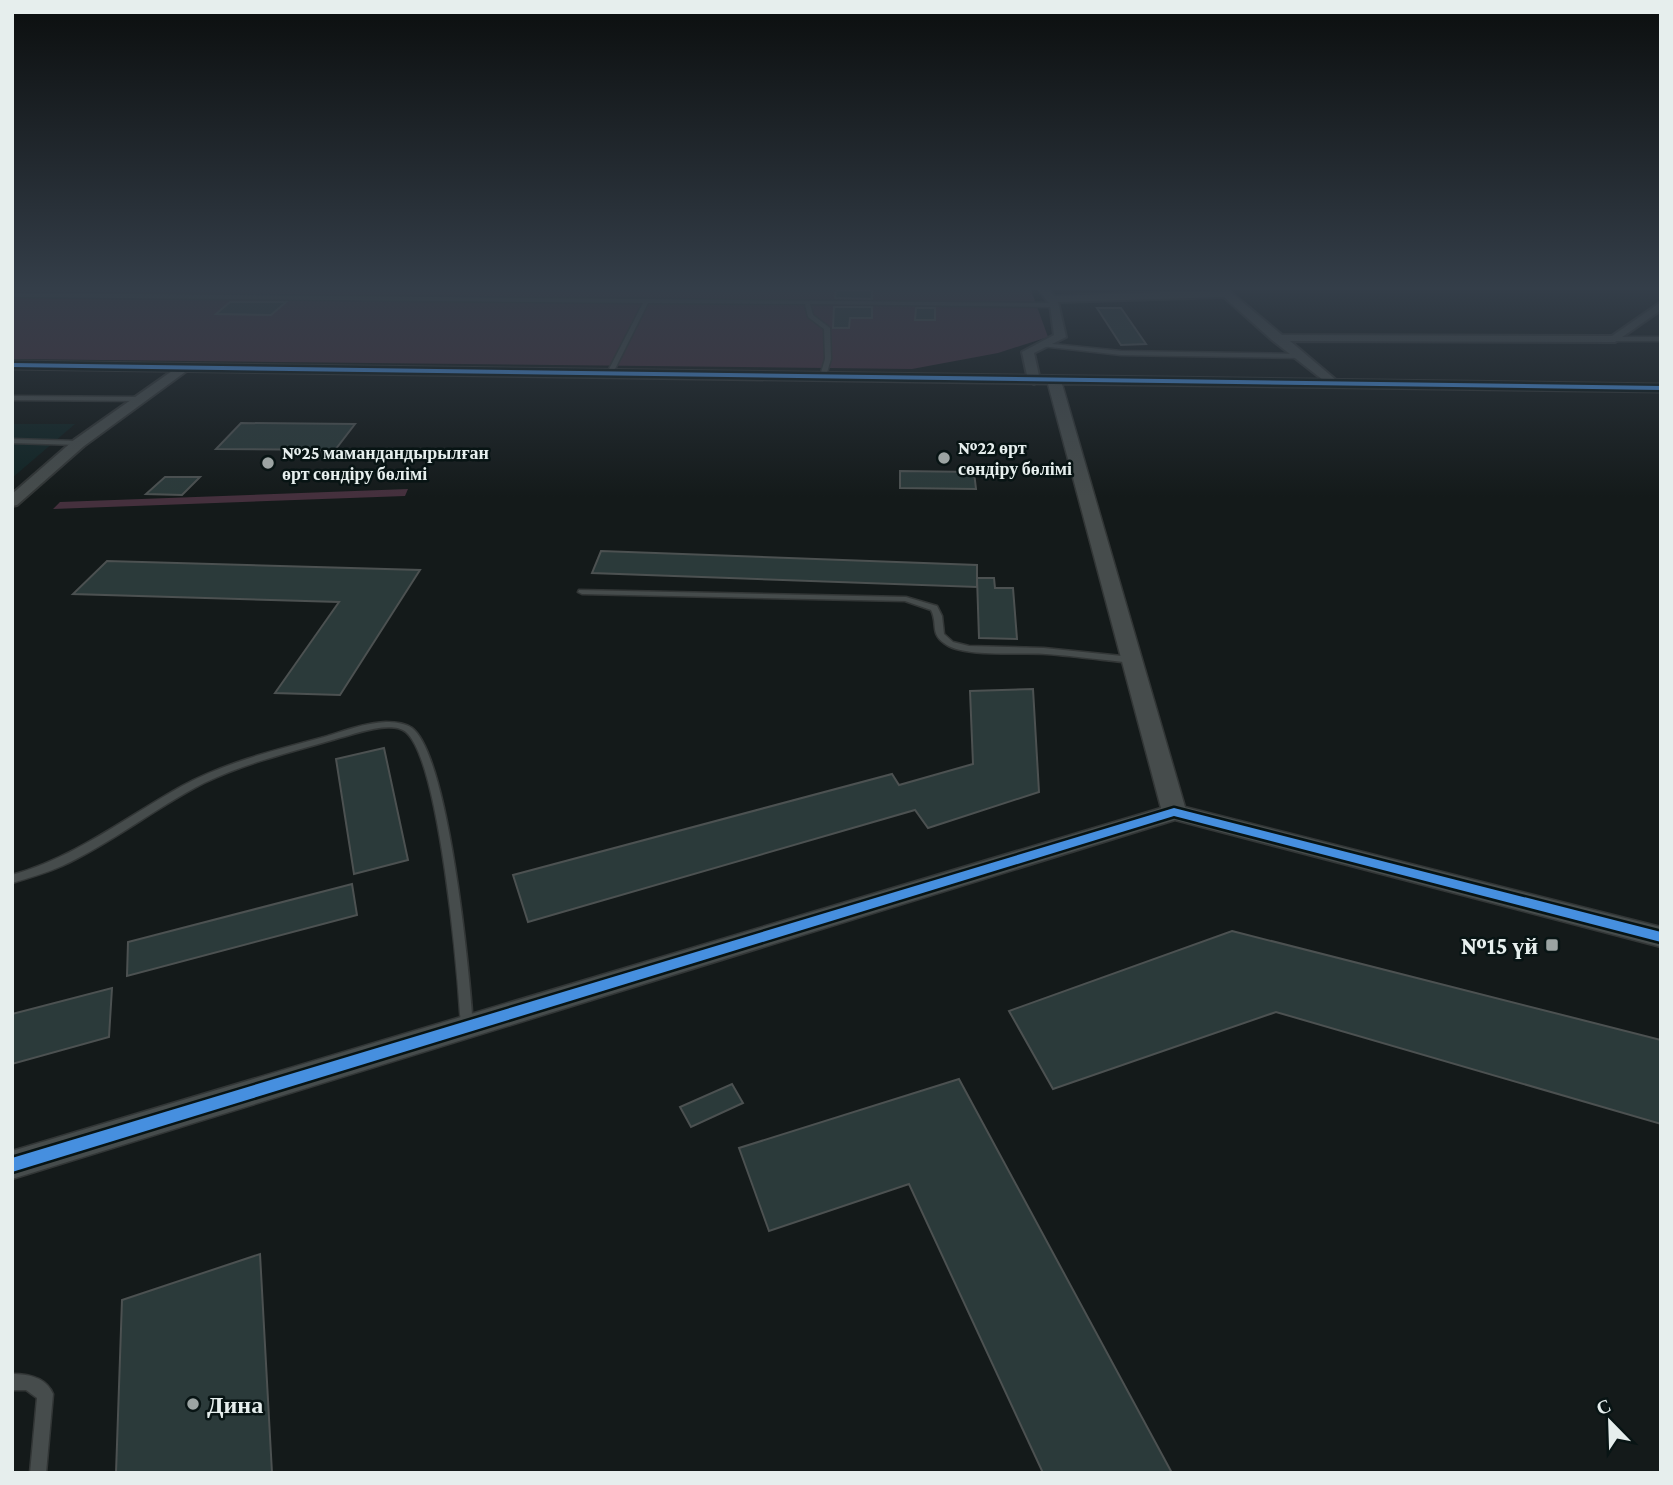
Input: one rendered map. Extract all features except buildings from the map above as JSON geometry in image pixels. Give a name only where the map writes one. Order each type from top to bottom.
[{"type":"street","points":[[1032,359],[1044,380],[1132,660],[1174,812]]},
{"type":"street","points":[[1303,359],[1332,383]]},
{"type":"street","points":[[12,365],[1661,388]]},
{"type":"street","points":[[12,502],[79,443],[186,368]]},
{"type":"street","points":[[12,1165],[1174,812],[1661,937]]},
{"type":"lane","points":[[610,373],[617,359]]},
{"type":"lane","points":[[823,376],[828,359]]},
{"type":"lane","points":[[12,398],[142,399]]},
{"type":"lane","points":[[12,441],[79,443]]},
{"type":"lane","points":[[582,592],[906,599],[934,608],[938,615],[940,635],[950,644],[969,649],[1044,651],[1132,660]]},
{"type":"lane","points":[[12,879],[30,875],[102,840],[188,787],[263,756],[369,728],[386,725],[402,727],[413,734],[428,767],[447,849],[466,981],[467,1026]]},
{"type":"lane","points":[[12,1382],[29,1382],[45,1394],[38,1473]]},
{"type":"shaded area","points":[[39,359],[964,359],[912,369]]},
{"type":"shaded area","points":[[12,424],[75,424],[12,478]]},
{"type":"shaded area","points":[[408,489],[405,496],[53,509],[60,502]]},
{"type":"cycle path","points":[[12,365],[1661,388]]},
{"type":"cycle path","points":[[12,1165],[1174,812],[1661,937]]},
{"type":"place","name":"№22 өрт сөндіру бөлімі","points":[[944,458]]},
{"type":"place","name":"№25 мамандандырылған өрт сөндіру бөлімі","points":[[268,463]]},
{"type":"place","name":"№15 үй","points":[[1552,945]]},
{"type":"place","name":"Дина","points":[[193,1404]]}]
